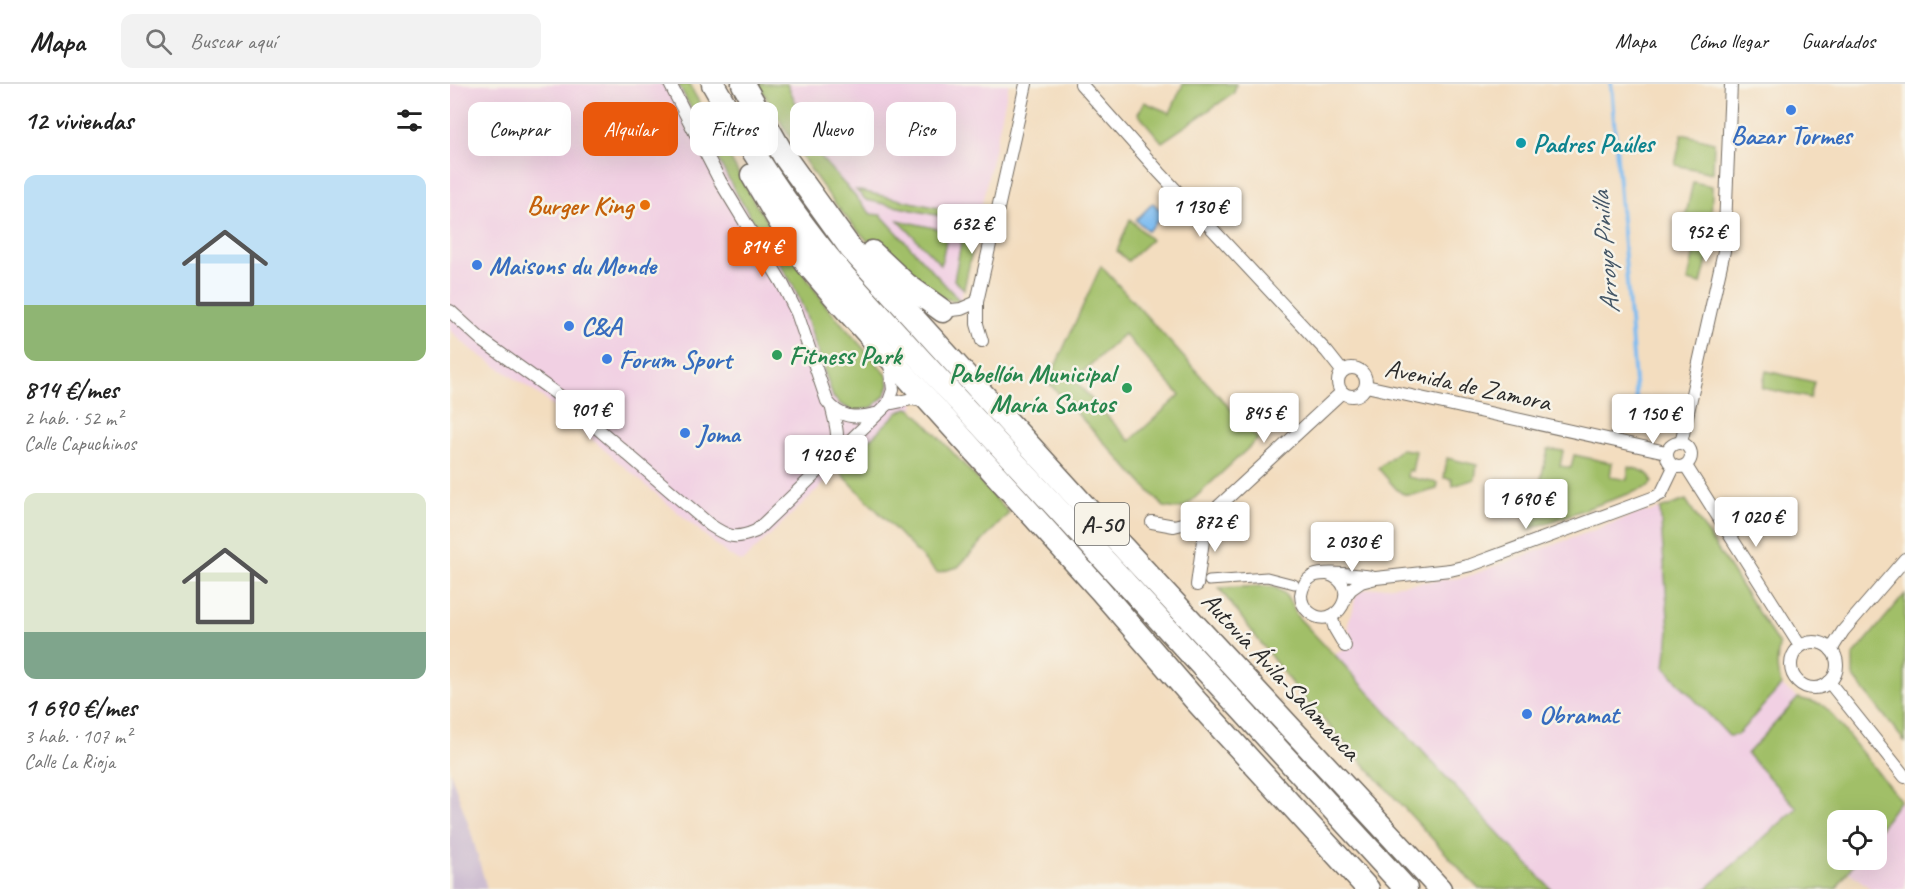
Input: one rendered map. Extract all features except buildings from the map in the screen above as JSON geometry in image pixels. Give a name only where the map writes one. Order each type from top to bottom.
[{"type":"highway","points":[[703,84],[715,111],[806,263],[1100,590],[1196,701],[1368,889]]},
{"type":"highway","name":"Autovía Ávila-Salamanca","points":[[713,84],[790,207],[815,242],[845,277],[1404,888]]},
{"type":"highway","name":"Autovía Ávila-Salamanca","points":[[743,84],[754,102]]},
{"type":"highway","points":[[778,137],[794,152],[835,210],[859,239],[907,285],[943,311]]},
{"type":"highway","name":"Autovía Ávila-Salamanca","points":[[778,144],[852,249],[1440,889]]},
{"type":"highway","points":[[1283,720],[1334,760]]},
{"type":"street","points":[[670,84],[720,181],[782,283],[797,313],[822,390],[832,408],[838,432],[838,443],[833,456]]},
{"type":"street","points":[[982,341],[977,324],[976,302],[1026,84]]},
{"type":"street","points":[[1081,84],[1342,371]]},
{"type":"street","points":[[1681,443],[1724,251],[1731,84]]},
{"type":"street","points":[[943,311],[961,309],[976,302]]},
{"type":"street","points":[[450,311],[483,341],[561,397],[710,525],[726,536],[743,537],[756,531],[875,414],[888,404],[912,399],[930,402]]},
{"type":"street","points":[[888,404],[893,390],[890,359]]},
{"type":"street","points":[[1360,369],[1367,380],[1362,392],[1356,396],[1342,392],[1338,385],[1342,371],[1360,369]]},
{"type":"street","name":"Avenida de Zamora","points":[[1366,386],[1666,452]]},
{"type":"street","points":[[1152,522],[1174,526],[1206,518],[1342,392]]},
{"type":"street","points":[[832,408],[839,413],[861,418],[875,414]]},
{"type":"street","points":[[1376,578],[1320,574],[1307,580],[1303,587],[1302,601],[1310,613],[1317,617],[1332,616],[1341,609],[1351,589],[1361,582],[1471,566],[1661,494],[1680,467],[1690,460],[1691,453],[1688,446],[1681,443],[1670,446],[1666,452],[1667,461],[1680,467],[1800,646]]},
{"type":"street","points":[[1206,518],[1203,583],[1267,577],[1294,584]]},
{"type":"street","points":[[1831,650],[1843,631],[1905,559]]},
{"type":"street","points":[[1328,574],[1341,582],[1345,597]]},
{"type":"street","points":[[1332,616],[1335,629],[1345,646]]},
{"type":"street","points":[[1813,642],[1831,650],[1837,663],[1829,682],[1816,688],[1797,681],[1793,675],[1791,659],[1800,646],[1813,642]]},
{"type":"street","points":[[1829,682],[1905,777]]},
{"type":"shaded area","points":[[450,84],[689,84],[699,102],[690,102],[690,156],[729,156],[756,205],[827,307],[915,405],[911,409],[902,409],[897,413],[742,562],[727,554],[542,397],[468,347],[450,330]]},
{"type":"shaded area","points":[[758,84],[1009,84],[960,301],[949,301],[841,210],[803,156],[874,156],[874,102],[790,102],[790,136],[778,117],[778,102],[769,102]]},
{"type":"shaded area","points":[[1686,500],[1779,645],[1777,668],[1784,688],[1802,700],[1821,704],[1827,709],[1905,807],[1905,889],[1871,889],[1848,871],[1836,889],[1551,889],[1335,655],[1354,642],[1348,623],[1359,592],[1367,589],[1466,577],[1643,512],[1651,512]]},
{"type":"shaded area","points":[[450,771],[470,829],[487,889],[450,889]]},
{"type":"green space","points":[[678,84],[689,84],[699,102],[690,102],[690,107]]},
{"type":"green space","points":[[758,84],[787,84],[796,102],[790,102],[790,137],[778,118],[778,102],[769,102]]},
{"type":"green space","points":[[1183,84],[1236,84],[1234,93],[1162,142],[1138,114],[1144,102],[1170,113]]},
{"type":"green space","points":[[1682,134],[1714,142],[1713,173],[1675,165]]},
{"type":"green space","points":[[716,156],[729,156],[756,205],[827,307],[887,375],[889,384],[886,394],[873,407],[858,411],[849,409],[833,397],[804,310],[793,285],[736,193]]},
{"type":"green space","points":[[802,156],[821,156],[871,214],[881,215],[960,301],[943,298],[923,288],[880,252],[855,228]]},
{"type":"green space","points":[[1693,182],[1712,186],[1711,230],[1684,224]]},
{"type":"green space","points":[[856,190],[980,217],[978,224],[866,200]]},
{"type":"green space","points":[[1130,219],[1151,240],[1128,261],[1117,251]]},
{"type":"green space","points":[[898,220],[948,231],[941,265]]},
{"type":"green space","points":[[963,233],[975,237],[964,289],[954,280]]},
{"type":"green space","points":[[1696,241],[1711,245],[1701,284],[1688,281]]},
{"type":"green space","points":[[1101,266],[1258,439],[1185,507],[1176,509],[1164,507],[1048,382]],"holes":[[[1124,334],[1180,395],[1130,441],[1074,380]]]},
{"type":"green space","points":[[1766,371],[1814,382],[1810,398],[1762,388]]},
{"type":"green space","points":[[907,408],[918,415],[1009,513],[958,567],[937,573],[838,470],[897,413]]},
{"type":"green space","points":[[1401,449],[1416,451],[1412,471],[1408,470],[1407,477],[1438,483],[1437,489],[1408,495],[1403,494],[1393,485],[1378,468]]},
{"type":"green space","points":[[1548,449],[1563,451],[1560,466],[1571,468],[1574,455],[1612,463],[1610,477],[1627,480],[1629,467],[1646,473],[1652,482],[1648,487],[1529,529]]},
{"type":"green space","points":[[1447,458],[1477,465],[1475,479],[1453,486],[1452,479],[1444,478]]},
{"type":"green space","points":[[1686,500],[1779,645],[1777,670],[1782,685],[1737,735],[1729,736],[1665,668],[1669,631],[1660,509]]},
{"type":"green space","points":[[1265,586],[1276,588],[1284,593],[1297,616],[1551,889],[1479,889],[1470,880],[1298,692],[1219,588]]},
{"type":"green space","points":[[1905,594],[1905,742],[1853,676],[1853,656]]},
{"type":"green space","points":[[1798,698],[1821,704],[1900,800],[1887,818],[1887,810],[1827,810],[1827,870],[1849,870],[1836,889],[1706,889],[1797,808],[1747,754]]},
{"type":"water","points":[[1153,203],[1164,214],[1148,231],[1136,220]]},
{"type":"waterway","name":"Arroyo Pinilla","points":[[1611,84],[1638,419]]},
{"type":"place","name":"Bazar Tormes","points":[[1791,110]]},
{"type":"place","name":"Padres Paúles","points":[[1521,143]]},
{"type":"place","name":"Burger King","points":[[645,205]]},
{"type":"place","name":"Maisons du Monde","points":[[477,265]]},
{"type":"place","name":"C&A","points":[[569,326]]},
{"type":"place","name":"Fitness Park","points":[[777,355]]},
{"type":"place","name":"Forum Sport","points":[[607,359]]},
{"type":"place","name":"Pabellón Municipal María Santos","points":[[1127,388]]},
{"type":"place","name":"Joma","points":[[685,433]]},
{"type":"place","name":"Obramat","points":[[1527,714]]}]
